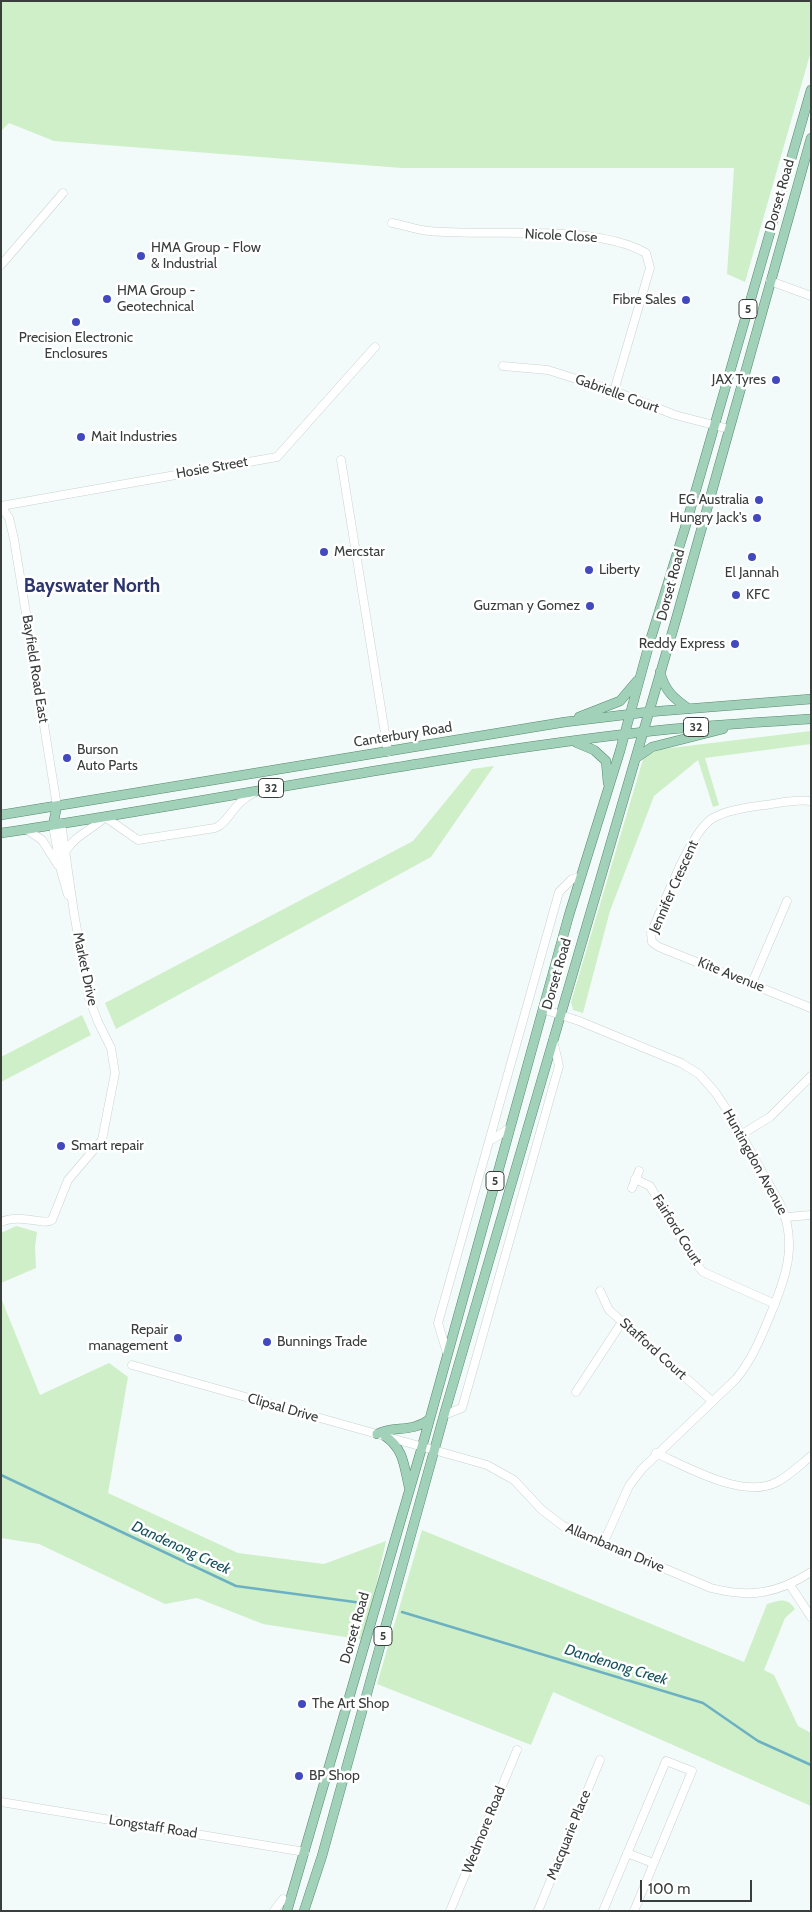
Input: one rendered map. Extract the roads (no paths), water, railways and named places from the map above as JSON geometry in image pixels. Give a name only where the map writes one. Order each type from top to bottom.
[{"type":"main road","name":"Dorset Road","points":[[287,1911],[422,1447],[580,877],[625,734],[639,679],[715,425],[811,90]]},
{"type":"main road","name":"Dorset Road","points":[[304,1911],[322,1856],[444,1415],[636,758],[811,138]]},
{"type":"main road","points":[[757,277],[770,280]]},
{"type":"main road","points":[[660,672],[666,691],[671,697],[689,709]]},
{"type":"main road","points":[[565,722],[620,701],[639,679]]},
{"type":"main road","name":"Canterbury Road","points":[[1,814],[565,722],[648,712],[811,699]]},
{"type":"main road","name":"32","points":[[3,835],[26,829],[284,785],[625,734],[811,719]]},
{"type":"main road","points":[[636,758],[652,747],[750,723]]},
{"type":"main road","points":[[571,742],[586,746],[600,754],[606,761],[609,788]]},
{"type":"main road","points":[[281,769],[284,785]]},
{"type":"main road","points":[[57,806],[57,824]]},
{"type":"main road","points":[[409,1490],[403,1457],[396,1445],[381,1435],[383,1430],[413,1429],[429,1420]]},
{"type":"main road","points":[[305,1852],[322,1856]]},
{"type":"street","points":[[1,265],[62,193]]},
{"type":"street","name":"Nicole Close","points":[[392,223],[429,231],[592,236],[635,247],[646,253],[650,268],[614,391]]},
{"type":"street","points":[[770,280],[811,296]]},
{"type":"street","name":"Hosie Street","points":[[1,506],[277,456],[375,347]]},
{"type":"street","name":"Gabrielle Court","points":[[504,366],[548,370],[614,391],[675,415],[728,429]]},
{"type":"street","points":[[340,460],[388,752]]},
{"type":"street","name":"Bayfield Road East","points":[[1,506],[9,518],[14,539],[57,806]]},
{"type":"street","points":[[66,852],[77,837],[93,828],[105,817],[138,840],[209,830],[222,825],[240,800],[262,789]]},
{"type":"street","name":"Jennifer Crescent","points":[[652,942],[651,932],[691,844],[702,826],[720,815],[757,806],[799,800],[811,802]]},
{"type":"street","name":"Market Drive","points":[[57,824],[66,852],[70,898]]},
{"type":"street","name":"Market Drive","points":[[1,1222],[18,1217],[45,1223],[51,1222],[68,1180],[99,1145],[106,1125],[115,1073],[114,1055],[89,998],[74,913],[61,871],[57,824]]},
{"type":"street","points":[[26,829],[42,840],[61,871]]},
{"type":"street","name":"Dorset Road","points":[[447,1353],[438,1323],[559,892],[572,879],[580,877]]},
{"type":"street","points":[[752,983],[787,902]]},
{"type":"street","name":"Kite Avenue","points":[[652,942],[811,1008]]},
{"type":"street","name":"Huntingdon Avenue","points":[[543,1009],[560,1014],[688,1067],[715,1092],[742,1134],[786,1217],[789,1256],[787,1271],[775,1304],[749,1362],[736,1379],[656,1453],[629,1486],[603,1544]]},
{"type":"street","name":"Dorset Road","points":[[444,1415],[462,1408],[465,1398],[559,1066],[553,1038]]},
{"type":"street","points":[[742,1134],[770,1116],[808,1085],[811,1076]]},
{"type":"street","points":[[490,1140],[510,1128]]},
{"type":"street","points":[[632,1188],[639,1171]]},
{"type":"street","name":"Fairford Court","points":[[636,1179],[650,1186],[694,1261],[703,1272],[775,1304]]},
{"type":"street","points":[[786,1217],[811,1215]]},
{"type":"street","name":"Stafford Court","points":[[600,1291],[605,1304],[622,1322],[712,1401]]},
{"type":"street","points":[[576,1392],[622,1322]]},
{"type":"street","name":"Clipsal Drive","points":[[132,1365],[435,1451]]},
{"type":"street","name":"Allambanan Drive","points":[[435,1451],[498,1470],[520,1486],[551,1518],[563,1526],[711,1588],[735,1594],[760,1593],[790,1585],[811,1572]]},
{"type":"street","points":[[656,1453],[742,1488],[758,1488],[776,1483],[811,1456]]},
{"type":"street","points":[[790,1585],[811,1617]]},
{"type":"street","name":"Wedmore Road","points":[[450,1911],[517,1750]]},
{"type":"street","name":"Macquarie Place","points":[[538,1911],[600,1760]]},
{"type":"street","points":[[603,1911],[666,1761],[692,1771],[634,1911]]},
{"type":"street","name":"Longstaff Road","points":[[1,1802],[305,1852]]},
{"type":"street","points":[[627,1853],[653,1864]]},
{"type":"street","points":[[274,1911],[283,1899]]},
{"type":"waterway","name":"Dandenong Creek","points":[[1,1475],[236,1586],[362,1603]]},
{"type":"waterway","name":"Dandenong Creek","points":[[402,1612],[703,1703],[758,1741],[811,1765]]},
{"type":"place","name":"HMA Group - Flow & Industrial","points":[[141,256]]},
{"type":"place","name":"HMA Group - Geotechnical","points":[[107,299]]},
{"type":"place","name":"Fibre Sales","points":[[686,300]]},
{"type":"place","name":"Precision Electronic Enclosures","points":[[76,322]]},
{"type":"place","name":"JAX Tyres","points":[[776,380]]},
{"type":"place","name":"Mait Industries","points":[[81,437]]},
{"type":"place","name":"EG Australia","points":[[759,500]]},
{"type":"place","name":"Hungry Jack's","points":[[757,518]]},
{"type":"place","name":"Mercstar","points":[[324,552]]},
{"type":"place","name":"El Jannah","points":[[752,557]]},
{"type":"place","name":"Liberty","points":[[589,570]]},
{"type":"place","name":"KFC","points":[[736,595]]},
{"type":"place","name":"Guzman y Gomez","points":[[590,606]]},
{"type":"place","name":"Reddy Express","points":[[735,644]]},
{"type":"place","name":"Burson Auto Parts","points":[[67,758]]},
{"type":"place","name":"Smart repair","points":[[61,1146]]},
{"type":"place","name":"Repair management","points":[[178,1338]]},
{"type":"place","name":"Bunnings Trade","points":[[267,1342]]},
{"type":"place","name":"The Art Shop","points":[[302,1704]]},
{"type":"place","name":"BP Shop","points":[[299,1776]]},
{"type":"district","name":"Bayswater North","points":[[92,586]]}]
